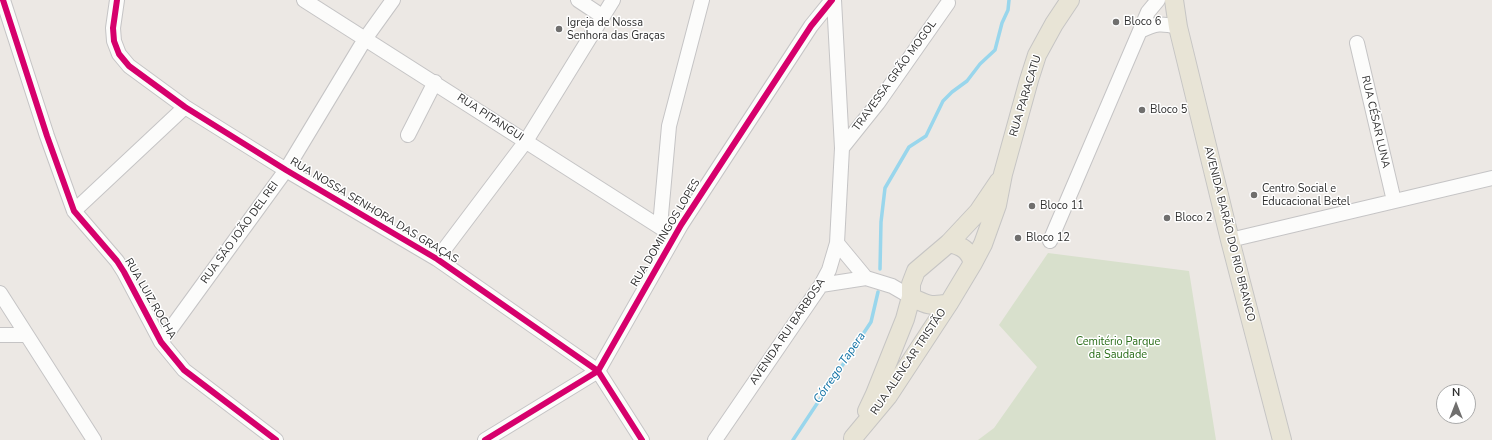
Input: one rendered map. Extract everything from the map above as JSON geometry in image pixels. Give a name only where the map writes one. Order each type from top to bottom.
[{"type":"main road","name":"RUA PARACATU","points":[[949,303],[983,244],[997,205],[1029,80],[1037,55],[1054,24],[1070,0]]},
{"type":"main road","name":"AVENIDA BARÃO DO RIO BRANCO","points":[[1168,0],[1178,27]]},
{"type":"main road","name":"AVENIDA BARÃO DO RIO BRANCO","points":[[1174,0],[1178,27],[1230,240],[1282,440]]},
{"type":"main road","name":"RUA PARACATU","points":[[916,272],[949,243],[978,212],[1004,174]]},
{"type":"main road","points":[[949,243],[959,245],[966,249],[973,263]]},
{"type":"main road","points":[[916,272],[911,284],[910,297],[925,304],[935,306],[949,303]]},
{"type":"main road","name":"RUA ALENCAR TRISTÃO","points":[[852,439],[878,387],[905,319],[910,297]]},
{"type":"main road","name":"RUA ALENCAR TRISTÃO","points":[[852,439],[888,396],[949,303]]},
{"type":"street","name":"RUA LUIZ ROCHA","points":[[3,0],[47,136],[74,211],[124,272],[161,342],[184,370],[276,440]]},
{"type":"street","name":"RUA NOSSA SENHORA DAS GRAÇAS","points":[[117,0],[113,28],[114,41],[119,54],[128,66],[186,107],[286,170],[437,259],[598,371],[642,440]]},
{"type":"street","name":"RUA PITANGUI","points":[[304,0],[435,82],[674,236]]},
{"type":"street","name":"RUA SÃO JOÃO DEL REI","points":[[161,342],[286,170],[365,39],[393,0]]},
{"type":"street","points":[[578,0],[602,16]]},
{"type":"street","points":[[437,259],[526,141],[613,0]]},
{"type":"street","points":[[660,226],[669,126],[702,0]]},
{"type":"street","name":"RUA DOMINGOS LOPES","points":[[485,440],[598,371],[674,236],[811,26],[833,0]]},
{"type":"street","name":"AVENIDA RUI BARBOSA","points":[[716,440],[821,285],[829,270],[837,244],[842,148],[833,0]]},
{"type":"street","points":[[1050,241],[1148,12],[1158,0]]},
{"type":"street","name":"TRAVESSA GRÃO MOGOL","points":[[842,148],[878,103],[948,3]]},
{"type":"street","points":[[811,26],[816,24],[825,25],[836,30]]},
{"type":"street","points":[[1140,31],[1154,24],[1178,27]]},
{"type":"street","name":"RUA CÉSAR LUNA","points":[[1357,43],[1394,201]]},
{"type":"street","points":[[408,136],[435,82]]},
{"type":"street","points":[[74,211],[186,107]]},
{"type":"street","points":[[1230,240],[1492,178]]},
{"type":"street","points":[[837,244],[866,278]]},
{"type":"street","points":[[892,286],[916,272]]},
{"type":"street","points":[[821,285],[866,278],[892,286],[910,297]]},
{"type":"street","points":[[0,293],[94,440]]},
{"type":"street","points":[[0,334],[26,335]]},
{"type":"green space","name":"Cemitério Parque da Saudade","points":[[1048,253],[1189,271],[1216,440],[978,440],[994,428],[1037,367],[999,325]]},
{"type":"waterway","name":"Córrego Tapera","points":[[880,269],[881,222],[885,188],[909,147],[926,136],[943,101],[967,81],[980,64],[995,50],[1002,23],[1008,10],[1009,0]]},
{"type":"waterway","name":"Córrego Tapera","points":[[793,440],[871,322],[878,292]]},
{"type":"cycle path","points":[[3,0],[47,136],[74,211],[117,261],[161,342],[184,370],[276,440]]},
{"type":"cycle path","points":[[117,0],[113,28],[114,41],[119,54],[129,66],[185,107],[286,170],[437,259],[598,371],[642,440]]},
{"type":"cycle path","points":[[485,440],[598,371],[681,225],[811,26],[832,0]]},
{"type":"place","name":"Bloco 6","points":[[1116,22]]},
{"type":"place","name":"Igreja de Nossa Senhora das Graças","points":[[559,29]]},
{"type":"place","name":"Bloco 5","points":[[1142,110]]},
{"type":"place","name":"Centro Social e Educacional Betel","points":[[1254,195]]},
{"type":"place","name":"Bloco 11","points":[[1032,206]]},
{"type":"place","name":"Bloco 2","points":[[1167,218]]},
{"type":"place","name":"Bloco 12","points":[[1018,238]]}]
